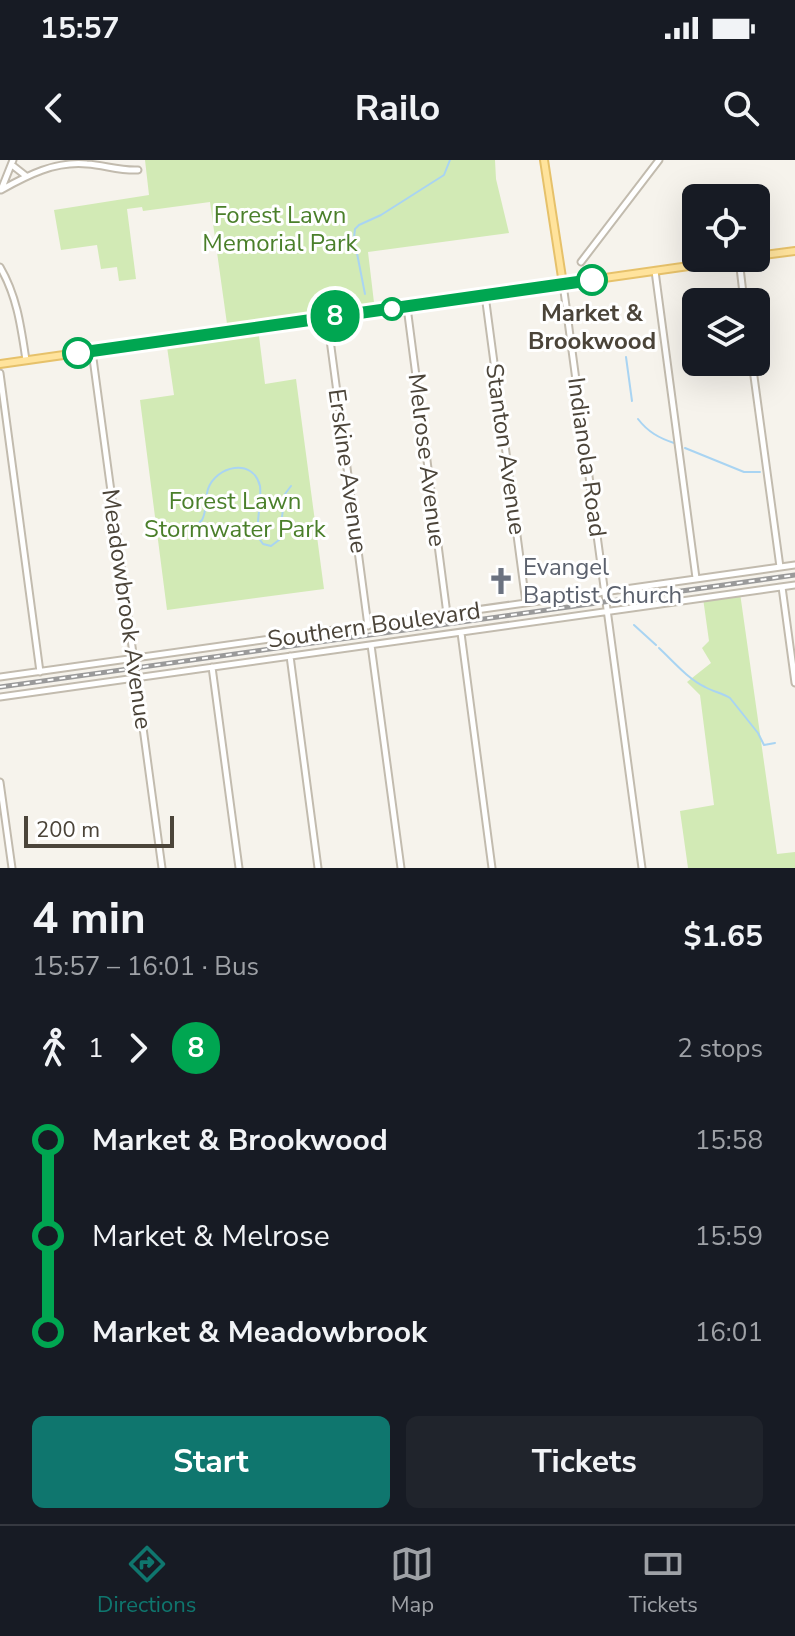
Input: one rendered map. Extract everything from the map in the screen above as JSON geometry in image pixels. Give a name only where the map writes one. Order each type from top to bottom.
[{"type":"main road","points":[[544,160],[563,284]]},
{"type":"main road","points":[[770,254],[795,251]]},
{"type":"main road","points":[[0,364],[682,267]]},
{"type":"street","points":[[581,262],[659,160]]},
{"type":"street","points":[[0,190],[12,162],[26,176]]},
{"type":"street","points":[[0,190],[26,176],[60,165],[93,162],[124,170],[138,170]]},
{"type":"street","points":[[0,268],[16,301],[26,360]]},
{"type":"street","points":[[655,271],[696,578]]},
{"type":"street","name":"Indianola Road","points":[[563,284],[642,868]]},
{"type":"street","name":"Stanton Avenue","points":[[485,295],[526,603]]},
{"type":"street","name":"Melrose Avenue","points":[[407,307],[447,614]]},
{"type":"street","name":"Erskine Avenue","points":[[327,317],[368,626]]},
{"type":"street","name":"Meadowbrook Avenue","points":[[92,351],[162,868]]},
{"type":"street","points":[[0,373],[40,672]]},
{"type":"street","points":[[754,376],[780,567]]},
{"type":"street","name":"Southern Boulevard","points":[[0,677],[795,565]]},
{"type":"street","name":"Southern Boulevard","points":[[0,697],[795,585]]},
{"type":"street","points":[[782,587],[795,683]]},
{"type":"street","points":[[461,633],[492,868]]},
{"type":"street","points":[[371,645],[401,868]]},
{"type":"street","points":[[290,656],[318,868]]},
{"type":"street","points":[[212,667],[239,868]]},
{"type":"street","points":[[0,782],[12,868]]},
{"type":"green space","points":[[145,160],[495,160],[496,179],[509,233],[368,252],[375,311],[258,328],[265,384],[296,379],[324,589],[167,610],[140,400],[174,395],[166,340],[228,331],[210,202],[143,211],[142,207],[127,209],[136,279],[119,281],[117,267],[101,269],[97,245],[61,250],[54,210],[149,195]]},
{"type":"green space","points":[[740,593],[777,854],[795,852],[795,868],[688,868],[680,811],[714,805],[700,695],[687,682],[711,663],[702,648],[709,641],[703,598]]},
{"type":"waterway","points":[[365,294],[355,229],[444,175],[450,160]]},
{"type":"waterway","points":[[626,357],[632,401]]},
{"type":"waterway","points":[[638,419],[654,434],[674,443]]},
{"type":"waterway","points":[[685,448],[744,472],[760,472]]},
{"type":"waterway","points":[[186,529],[202,520],[212,481],[226,470],[243,468],[256,477],[260,486],[258,537],[263,544],[271,546],[279,540],[285,494],[291,486]]},
{"type":"waterway","points":[[634,625],[656,645]]},
{"type":"waterway","points":[[659,648],[692,679],[730,698],[764,745],[775,743]]},
{"type":"railway","points":[[0,687],[795,575]]},
{"type":"bus line","name":"8","points":[[78,353],[592,280]]},
{"type":"place","name":"Market & Brookwood","points":[[592,280]]},
{"type":"place","name":"Evangel Baptist Church","points":[[501,581]]},
{"type":"park label","name":"Forest Lawn Memorial Park","points":[[280,229]]},
{"type":"park label","name":"Forest Lawn Stormwater Park","points":[[235,515]]}]
